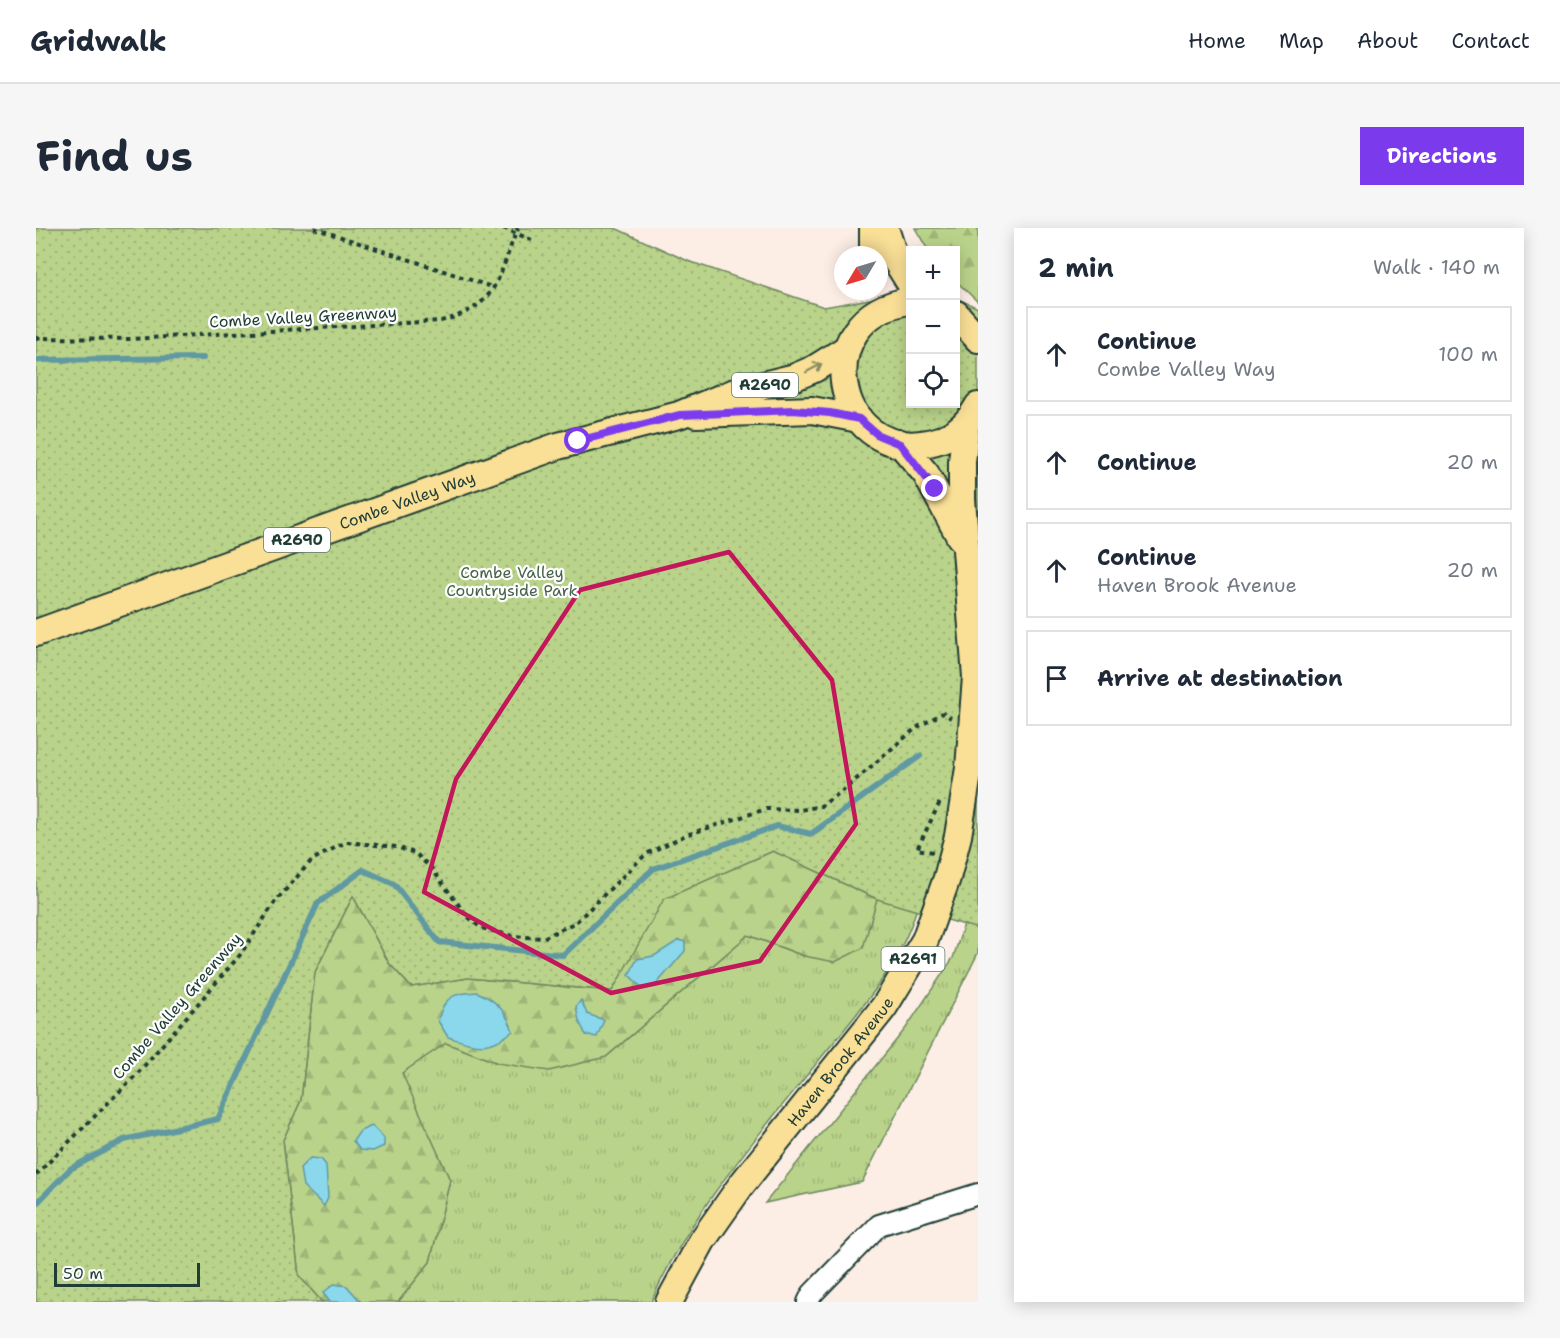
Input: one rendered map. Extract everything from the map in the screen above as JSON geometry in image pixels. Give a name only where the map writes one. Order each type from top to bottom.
[{"type":"main road","points":[[873,228],[873,246]]},
{"type":"main road","points":[[885,228],[896,259],[906,276]]},
{"type":"main road","points":[[866,319],[869,300]]},
{"type":"main road","points":[[906,302],[887,306],[866,319],[854,333],[846,349],[843,367],[843,386],[849,403],[859,419],[878,435],[900,444],[936,441],[952,434],[972,414]]},
{"type":"main road","name":"Combe Valley Way","points":[[36,633],[558,447],[680,415],[735,392],[795,377],[814,369],[846,349]]},
{"type":"main road","name":"Combe Valley Way","points":[[680,415],[812,410],[859,419]]},
{"type":"main road","name":"Haven Brook Avenue","points":[[669,1302],[702,1241],[735,1193],[884,1007],[925,940],[953,858],[969,768],[976,677],[962,462],[972,414]]},
{"type":"main road","name":"Haven Brook Avenue","points":[[900,444],[926,474],[966,548]]},
{"type":"street","points":[[808,1302],[812,1294],[879,1225],[978,1194]]},
{"type":"path","points":[[314,228],[495,288]]},
{"type":"path","points":[[503,228],[534,241]]},
{"type":"path","name":"Combe Valley Greenway","points":[[36,338],[141,338],[441,321],[474,308],[487,300],[495,288],[518,228]]},
{"type":"path","name":"Combe Valley Greenway","points":[[36,1174],[138,1073],[240,955],[276,902],[312,860],[346,842],[396,847],[415,853],[432,869],[466,915],[481,928],[512,936],[543,938],[576,922],[646,854],[686,835],[766,809],[800,810],[821,806],[916,728],[943,713],[955,720]]},
{"type":"path","points":[[941,798],[918,849],[942,855]]},
{"type":"highlighted area","points":[[729,552],[832,680],[856,824],[760,961],[611,993],[424,892],[456,779],[580,590]]},
{"type":"green space","name":"Combe Valley Countryside Park","points":[[36,228],[615,228],[688,261],[824,307],[864,300],[888,300],[888,296],[906,293],[906,408],[960,408],[960,300],[978,308],[978,929],[877,899],[773,851],[664,899],[612,991],[468,978],[411,987],[389,963],[353,896],[315,972],[301,1100],[283,1140],[299,1276],[322,1302],[36,1302]]},
{"type":"green space","points":[[915,228],[978,228],[978,302],[960,285],[960,246],[926,246]]},
{"type":"green space","points":[[760,799],[916,911],[909,932],[876,989],[727,1175],[686,1236],[651,1302],[398,1302],[430,1262],[450,1180],[401,1073],[446,1043],[498,1063],[606,1057],[748,935],[804,956]]},
{"type":"green space","points":[[773,851],[877,899],[863,948],[835,962],[804,956],[748,935],[606,1057],[549,1071],[498,1063],[446,1043],[402,1073],[450,1180],[430,1262],[398,1302],[322,1302],[299,1276],[283,1140],[301,1100],[315,972],[353,896],[389,963],[411,987],[468,978],[612,991],[663,899]]},
{"type":"green space","points":[[978,881],[978,953],[862,1182],[765,1203],[906,1028],[953,958]]},
{"type":"water","points":[[679,940],[685,942],[685,951],[654,987],[642,988],[629,975],[637,959],[654,956]]},
{"type":"water","points":[[477,992],[500,1007],[513,1031],[496,1042],[482,1045],[448,1037],[438,1021],[443,1006],[456,995]]},
{"type":"water","points":[[581,1000],[587,1014],[604,1020],[597,1037],[586,1035],[579,1021],[576,1007]]},
{"type":"water","points":[[372,1126],[384,1138],[384,1146],[373,1151],[360,1150],[353,1141],[360,1131]]},
{"type":"water","points":[[310,1158],[321,1159],[326,1165],[328,1198],[324,1206],[303,1186],[300,1168]]},
{"type":"water","points":[[334,1284],[347,1286],[361,1302],[330,1302],[323,1293]]},
{"type":"waterway","points":[[36,360],[203,358]]},
{"type":"waterway","points":[[36,1204],[70,1169],[124,1140],[218,1119],[318,903],[363,870],[394,884],[439,942],[563,955],[653,869],[777,826],[811,834],[920,756]]},
{"type":"route","points":[[578,441],[680,415],[812,410],[859,419],[878,435],[900,444],[926,474],[935,489]]}]
